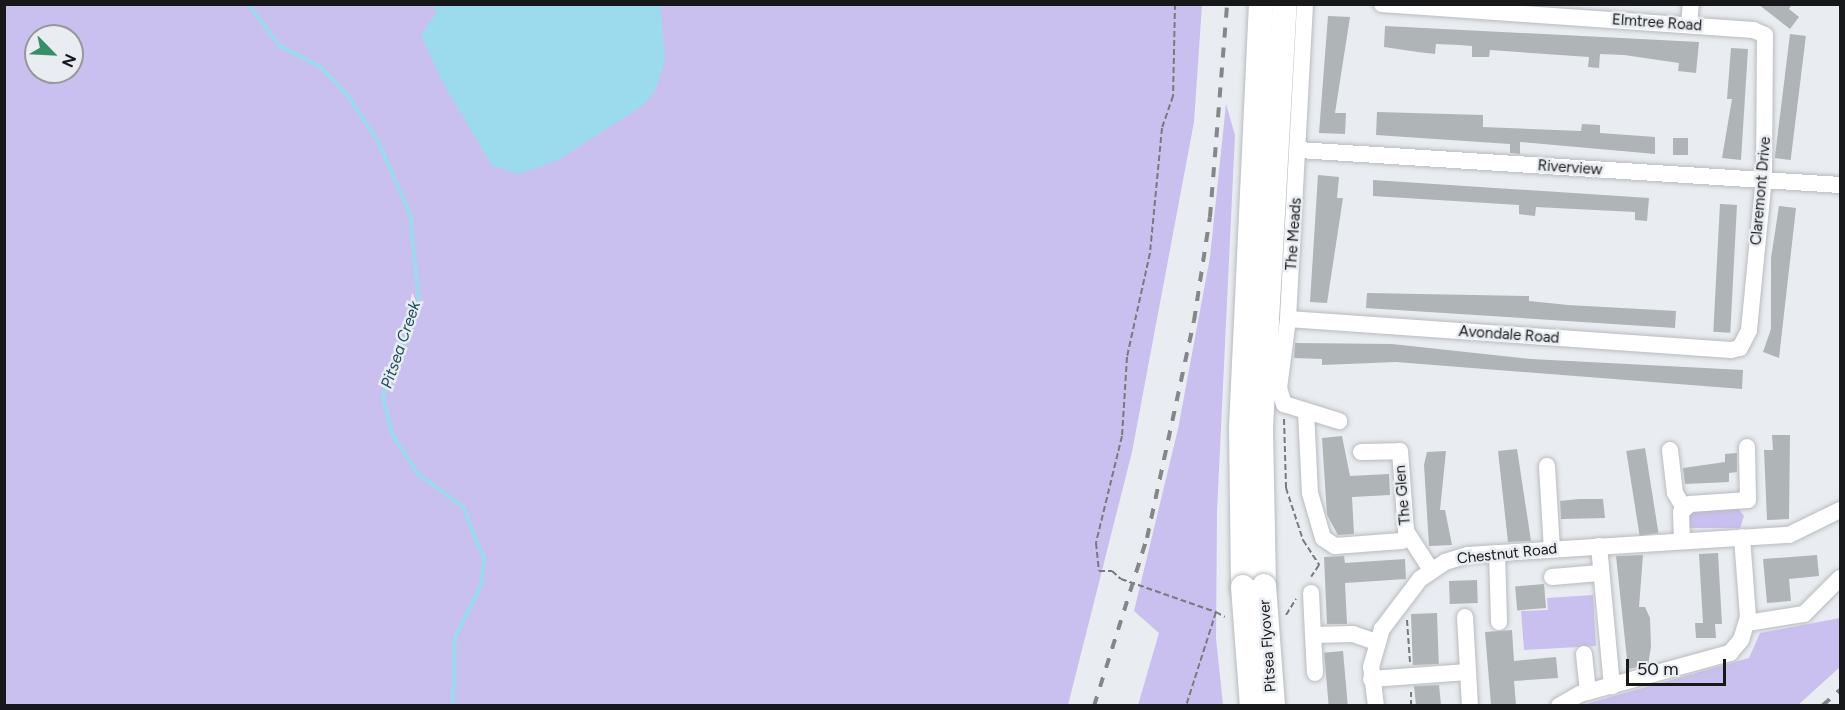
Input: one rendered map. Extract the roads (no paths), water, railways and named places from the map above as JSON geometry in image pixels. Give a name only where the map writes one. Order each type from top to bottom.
[{"type":"highway","points":[[1253,587],[1241,427],[1261,4]]},
{"type":"highway","points":[[1253,587],[1263,368],[1285,4]]},
{"type":"highway","name":"Pitsea Flyover","points":[[1252,705],[1253,587]]},
{"type":"highway","name":"Pitsea Flyover","points":[[1253,587],[1273,705]]},
{"type":"street","name":"The Meads","points":[[1305,4],[1299,150],[1288,319],[1279,388],[1284,404],[1306,412]]},
{"type":"street","name":"Elmtree Road","points":[[1382,4],[1753,30]]},
{"type":"street","points":[[1689,25],[1690,4]]},
{"type":"street","name":"Claremont Drive","points":[[1731,350],[1740,348],[1749,330],[1762,182],[1769,46],[1766,35],[1753,30]]},
{"type":"street","name":"Riverview","points":[[1299,150],[1762,182],[1840,185]]},
{"type":"street","name":"Avondale Road","points":[[1288,319],[1731,350]]},
{"type":"street","points":[[1338,421],[1306,412],[1310,493],[1323,538],[1335,546],[1402,541]]},
{"type":"street","points":[[1684,508],[1749,506],[1747,447]]},
{"type":"street","points":[[1671,450],[1675,493],[1684,508],[1682,541]]},
{"type":"street","name":"The Glen","points":[[1361,452],[1400,451],[1406,531],[1431,570]]},
{"type":"street","points":[[1547,466],[1552,549]]},
{"type":"street","name":"Chestnut Road","points":[[1377,705],[1371,679],[1376,642],[1406,596],[1431,570],[1457,558],[1552,549],[1802,533],[1840,510]]},
{"type":"street","points":[[1559,705],[1588,692],[1721,658],[1737,646],[1747,623],[1742,537]]},
{"type":"street","points":[[1599,546],[1612,686]]},
{"type":"street","points":[[1497,553],[1500,622]]},
{"type":"street","points":[[1552,577],[1600,573]]},
{"type":"street","points":[[1747,623],[1804,614],[1840,578]]},
{"type":"street","points":[[1307,589],[1315,672]]},
{"type":"street","points":[[1465,617],[1470,705]]},
{"type":"street","points":[[1313,635],[1353,634],[1376,642]]},
{"type":"street","points":[[1584,654],[1588,692]]},
{"type":"street","points":[[1371,679],[1468,672]]},
{"type":"water","points":[[433,5],[660,5],[665,60],[655,91],[642,106],[558,160],[519,174],[492,166],[442,81],[421,35],[436,13]]},
{"type":"waterway","name":"Pitsea Creek","points":[[248,4],[280,46],[322,68],[348,96],[378,141],[410,214],[419,302],[383,396],[391,432],[418,474],[463,507],[484,559],[481,585],[455,637],[453,706]]},
{"type":"railway","points":[[1094,706],[1147,538],[1194,321],[1210,217],[1227,4]]},
{"type":"railway","points":[[1822,706],[1840,690]]}]
